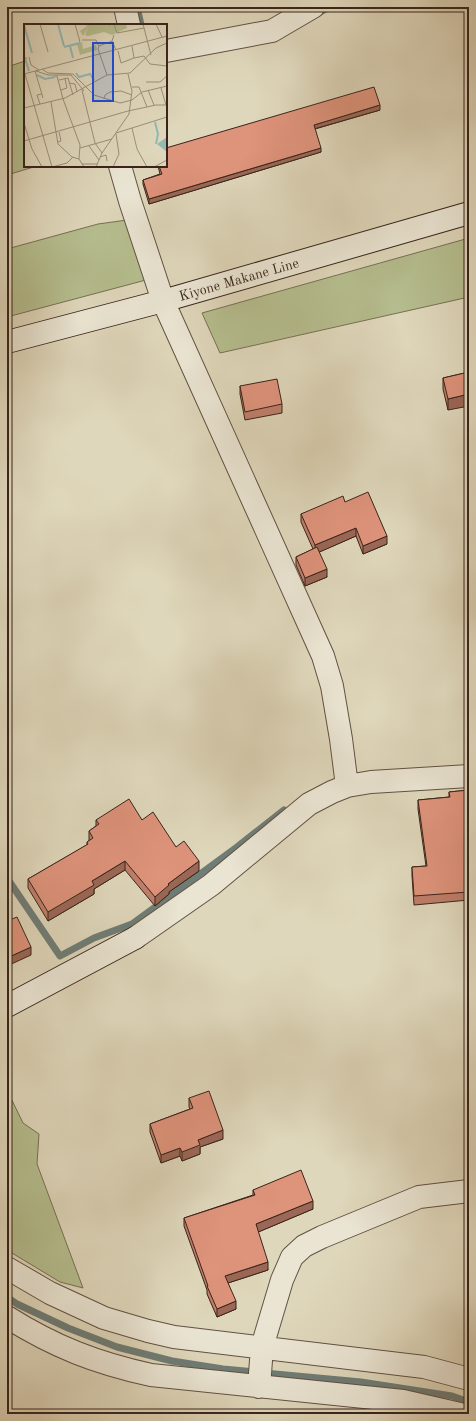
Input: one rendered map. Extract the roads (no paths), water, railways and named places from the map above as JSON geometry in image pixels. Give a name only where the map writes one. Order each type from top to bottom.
[{"type":"street","points":[[125,7],[128,24]]},
{"type":"street","points":[[167,51],[272,32],[313,7]]},
{"type":"street","points":[[120,167],[163,302],[323,656],[332,686],[347,786]]},
{"type":"street","name":"Kiyone Makane Line","points":[[7,342],[163,302],[469,213]]},
{"type":"street","points":[[7,1006],[135,938],[210,885],[309,804],[332,792],[347,786],[371,782],[469,776]]},
{"type":"street","points":[[260,1369],[282,1280],[292,1257],[304,1246],[322,1237],[420,1197],[469,1191]]},
{"type":"street","points":[[7,1268],[50,1293],[104,1318],[174,1337],[260,1369],[460,1414]]},
{"type":"street","points":[[7,1317],[58,1346],[86,1358],[118,1368],[151,1375],[260,1369],[424,1367],[469,1379]]},
{"type":"waterway","points":[[137,7],[141,24]]},
{"type":"waterway","points":[[315,15],[329,7]]},
{"type":"waterway","points":[[7,878],[60,956],[94,938],[132,924],[237,847],[284,810]]},
{"type":"waterway","points":[[7,1297],[17,1304],[68,1328],[117,1347],[172,1361],[223,1369],[361,1382],[452,1396],[469,1402]]}]
